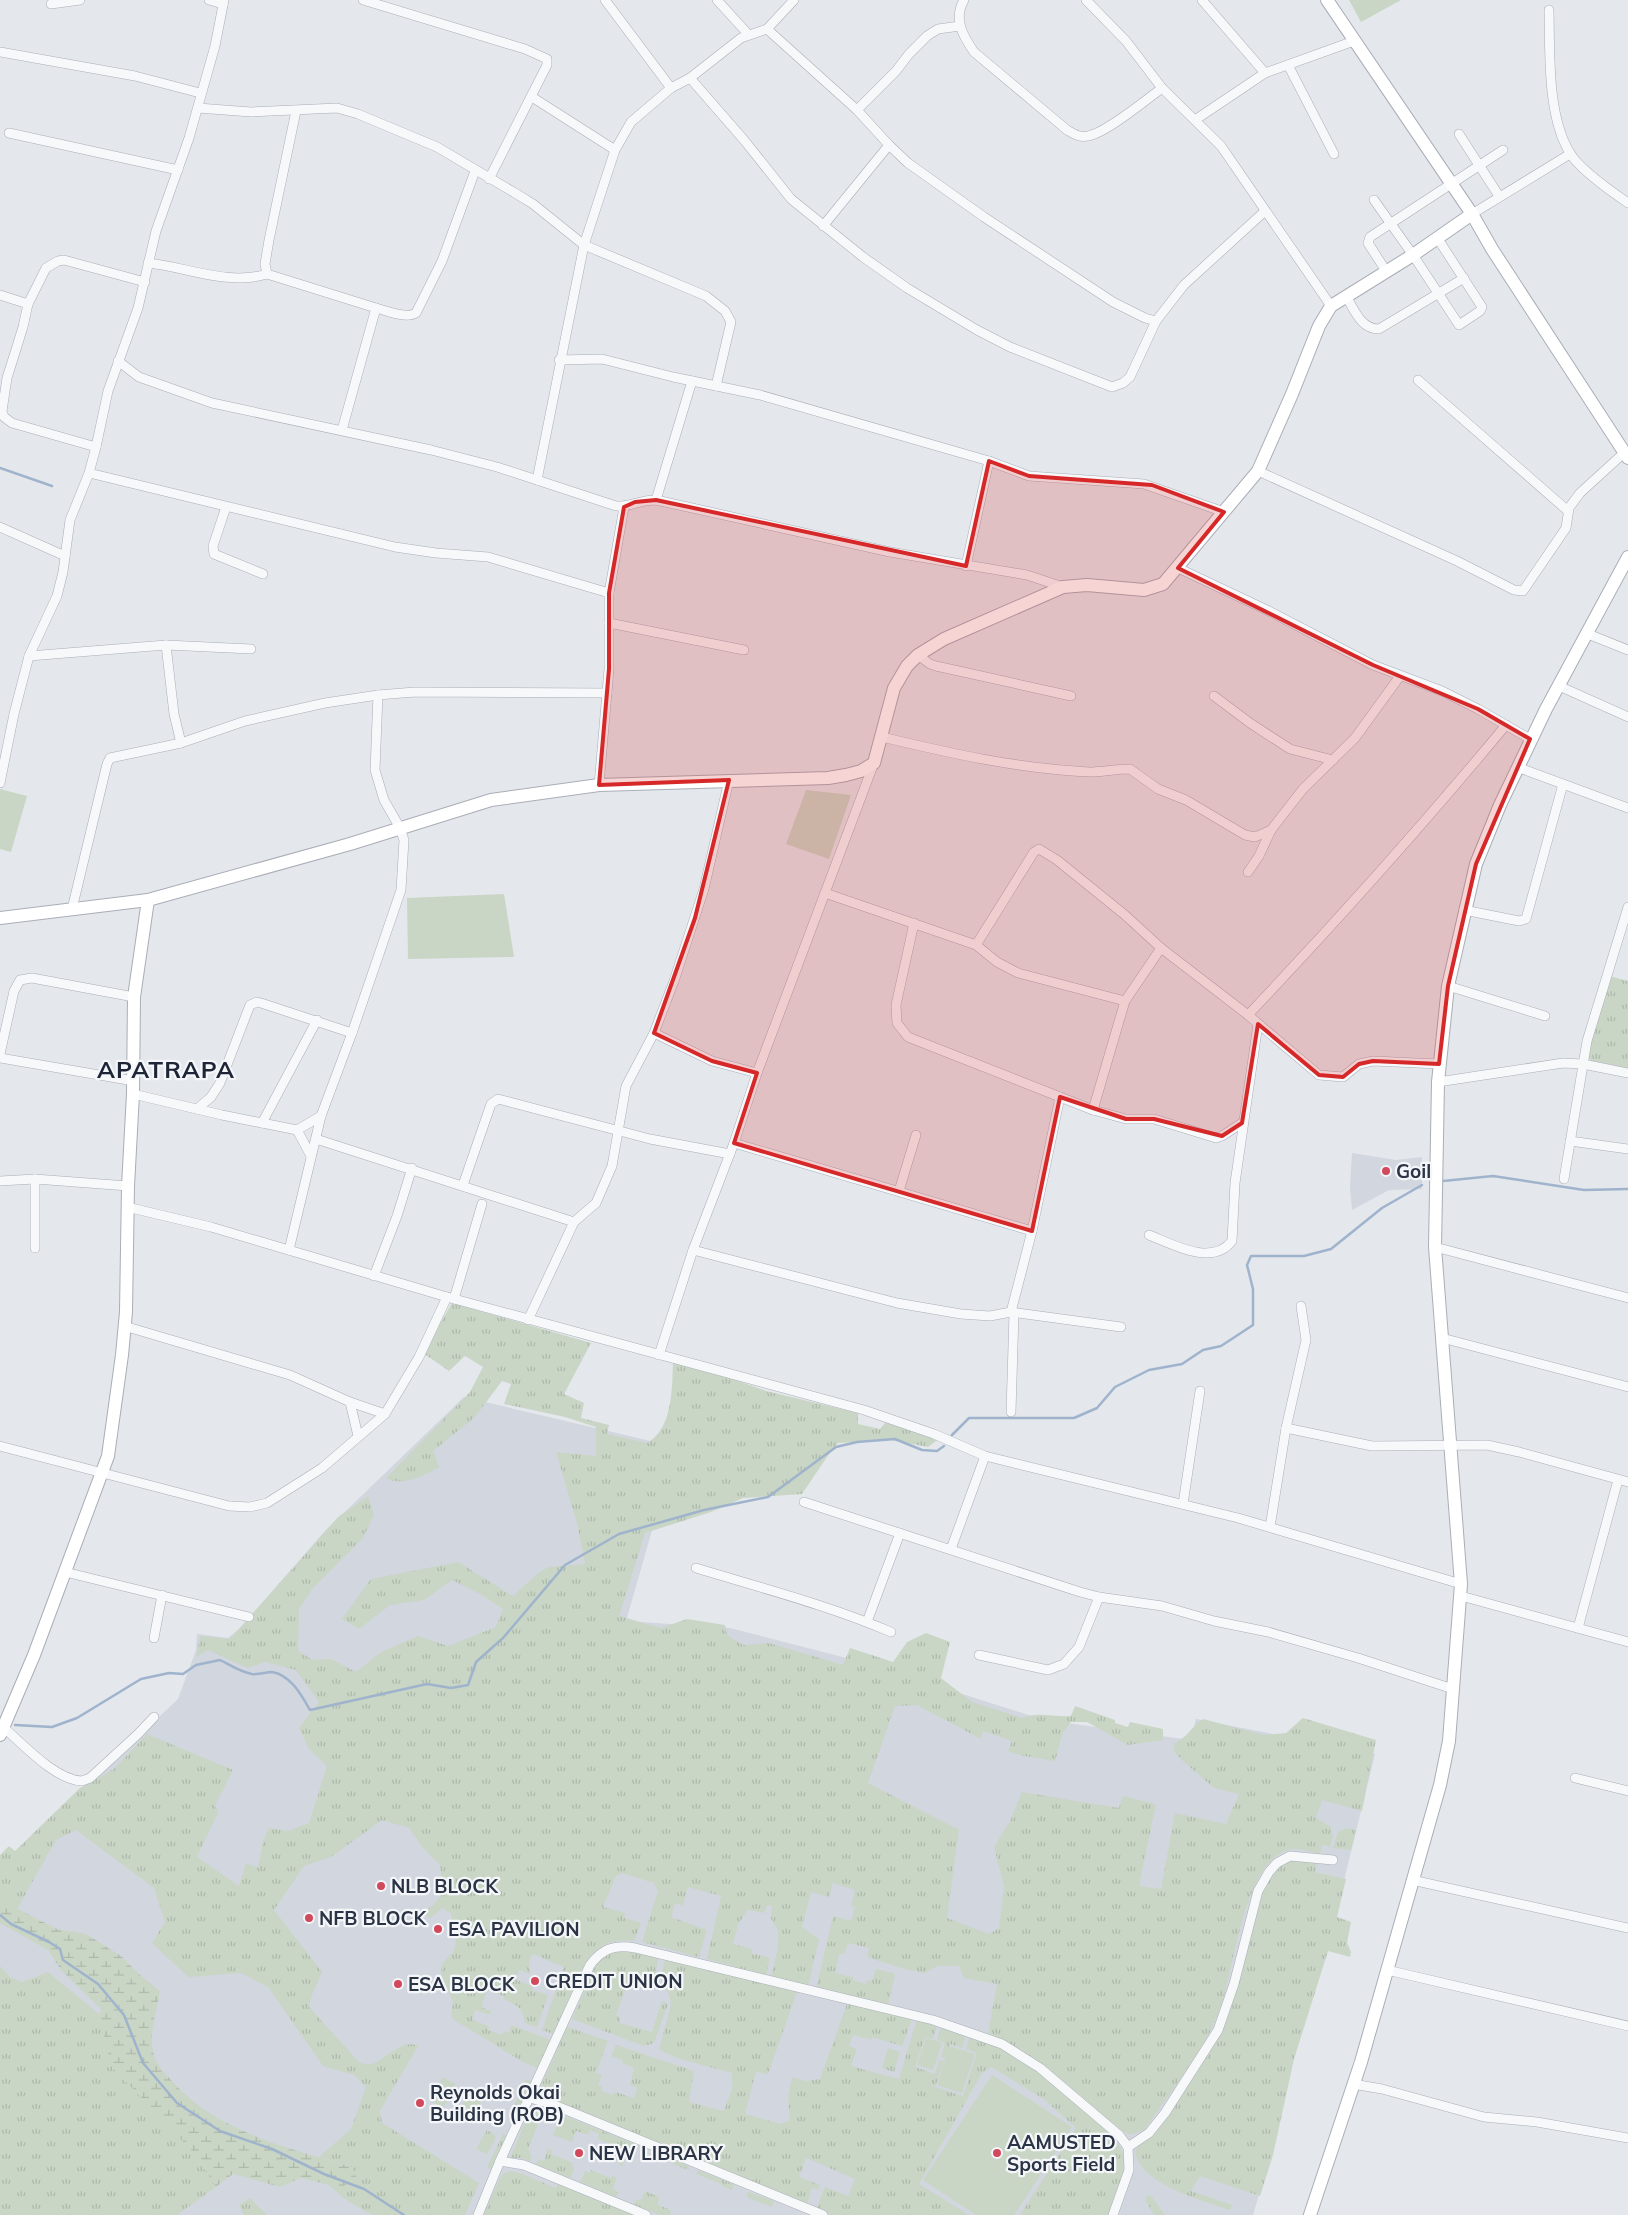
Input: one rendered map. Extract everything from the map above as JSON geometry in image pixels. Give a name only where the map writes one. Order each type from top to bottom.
[{"type":"street","points":[[51,4],[80,0]]},
{"type":"street","points":[[0,781],[14,714],[29,656],[57,596],[70,520],[89,473],[108,391],[138,308],[156,232],[198,108],[200,93],[215,46],[223,2],[209,0]]},
{"type":"street","points":[[362,0],[543,56],[546,59],[547,65],[532,97],[489,179]]},
{"type":"street","points":[[605,0],[671,88]]},
{"type":"street","points":[[717,0],[748,34]]},
{"type":"street","points":[[537,480],[559,360],[584,245],[615,150],[631,122],[671,88],[690,78],[731,44],[748,34],[767,29],[794,0]]},
{"type":"street","points":[[964,0],[958,15],[960,26],[964,38],[974,52],[1067,130],[1078,136],[1089,136],[1104,130],[1162,88]]},
{"type":"street","points":[[1202,0],[1265,73]]},
{"type":"street","points":[[1258,471],[1457,561],[1514,590],[1523,591],[1566,528],[1568,511],[1580,493],[1626,455],[1492,249],[1472,214],[1327,0]]},
{"type":"street","points":[[1091,2],[1126,41],[1162,88],[1226,153],[1331,306]]},
{"type":"street","points":[[1548,10],[1551,84],[1554,107],[1564,142],[1570,154],[1579,165],[1628,202]]},
{"type":"street","points":[[857,110],[927,36],[938,29],[960,26]]},
{"type":"street","points":[[767,29],[857,110],[908,163],[984,217],[1105,297],[1145,318],[1156,321]]},
{"type":"street","points":[[1195,120],[1265,73],[1354,41]]},
{"type":"street","points":[[0,52],[135,76],[200,93]]},
{"type":"street","points":[[1288,65],[1334,154]]},
{"type":"street","points":[[690,78],[744,140],[791,199],[862,257],[907,288],[977,330],[1010,347],[1112,387],[1123,383],[1130,377],[1156,321],[1184,286],[1265,211]]},
{"type":"street","points":[[532,97],[615,150]]},
{"type":"street","points":[[198,108],[252,112],[336,108],[358,114],[437,147],[533,204],[584,245],[690,288],[716,302],[725,311],[731,327],[716,386]]},
{"type":"street","points":[[267,274],[265,264],[270,233],[296,111]]},
{"type":"street","points":[[9,133],[178,170]]},
{"type":"street","points":[[1459,134],[1499,196]]},
{"type":"street","points":[[823,226],[889,145]]},
{"type":"street","points":[[1386,271],[1368,243],[1368,240],[1503,150]]},
{"type":"street","points":[[659,1355],[693,1250],[874,763],[894,688],[907,666],[918,655],[944,639],[1063,587],[1087,585],[1144,590],[1162,584],[1178,568],[1258,471],[1319,326],[1331,306],[1438,239],[1499,196],[1570,154]]},
{"type":"street","points":[[148,263],[223,277],[252,278],[267,274],[376,308],[412,315],[416,312],[442,261],[475,171]]},
{"type":"street","points":[[1374,200],[1413,255],[1458,325],[1480,311],[1481,304],[1438,239]]},
{"type":"street","points":[[96,447],[12,423],[4,417],[2,411],[3,378],[23,327],[28,304],[43,272],[58,261],[71,261],[145,282]]},
{"type":"street","points":[[1346,296],[1362,323],[1367,327],[1379,329],[1464,278]]},
{"type":"street","points":[[0,295],[28,304]]},
{"type":"street","points":[[342,430],[376,308]]},
{"type":"street","points":[[559,360],[602,359],[760,395],[989,460],[1029,476],[1152,485],[1224,512]]},
{"type":"street","points":[[118,361],[139,377],[212,403],[431,450],[537,480],[607,504],[624,507],[636,502],[656,500],[890,552],[1027,575],[1063,587]]},
{"type":"street","points":[[1418,380],[1568,511]]},
{"type":"street","points":[[656,500],[692,381]]},
{"type":"street","points":[[966,566],[989,460]]},
{"type":"street","points":[[89,473],[395,547],[436,553],[488,557],[609,593]]},
{"type":"street","points":[[226,507],[213,546],[214,554],[263,574]]},
{"type":"street","points":[[599,784],[607,693],[610,623],[609,593],[624,507]]},
{"type":"street","points":[[0,526],[65,556]]},
{"type":"street","points":[[1310,2215],[1354,2084],[1440,1785],[1449,1741],[1461,1590],[1452,1446],[1435,1247],[1438,1082],[1448,986],[1476,864],[1530,739],[1628,557]]},
{"type":"street","points":[[1178,568],[1267,610],[1365,661],[1442,691],[1530,739]]},
{"type":"street","points":[[610,623],[744,650]]},
{"type":"street","points":[[1588,634],[1628,650]]},
{"type":"street","points":[[29,656],[166,645],[252,649]]},
{"type":"street","points":[[166,645],[174,714],[181,743]]},
{"type":"street","points":[[918,655],[936,666],[1071,696]]},
{"type":"street","points":[[1248,872],[1259,856],[1271,830],[1303,789],[1355,738],[1400,676]]},
{"type":"street","points":[[1559,686],[1628,717]]},
{"type":"street","points":[[72,909],[110,758],[181,743],[245,721],[325,703],[378,695],[415,692],[607,693]]},
{"type":"street","points":[[289,1250],[321,1116],[352,1033],[401,890],[404,840],[400,828],[384,800],[375,770],[378,695]]},
{"type":"street","points":[[1214,696],[1250,724],[1290,749],[1333,760]]},
{"type":"street","points":[[1248,1015],[1325,934],[1402,848],[1506,725]]},
{"type":"street","points":[[882,737],[971,758],[1016,766],[1089,772],[1130,769],[1158,789],[1186,800],[1245,835],[1255,837],[1271,830]]},
{"type":"street","points":[[0,918],[148,900],[350,844],[491,800],[599,784],[828,778],[861,771],[874,763]]},
{"type":"street","points":[[1517,767],[1628,808]]},
{"type":"street","points":[[528,1320],[574,1222],[596,1203],[612,1166],[626,1086],[654,1033],[674,981],[695,918],[729,780]]},
{"type":"street","points":[[1464,910],[1520,921],[1526,918],[1563,784]]},
{"type":"street","points":[[976,945],[1034,852],[1039,849],[1057,860],[1125,915],[1161,948],[1248,1015],[1319,1075],[1343,1077],[1359,1064],[1373,1060],[1439,1064]]},
{"type":"street","points":[[825,892],[976,945],[997,962],[1018,973],[1125,1001]]},
{"type":"street","points":[[148,900],[134,997],[134,1087],[127,1207],[124,1326],[116,1405],[108,1456],[34,1655],[2,1731],[47,1765],[68,1778],[82,1781],[90,1778],[154,1717]]},
{"type":"street","points":[[1564,1179],[1587,1041],[1628,907]]},
{"type":"street","points":[[914,923],[896,1005],[897,1023],[908,1037],[1093,1110],[1126,1119],[1154,1119],[1216,1138],[1242,1123]]},
{"type":"street","points":[[1093,1110],[1125,1001],[1161,948]]},
{"type":"street","points":[[0,1054],[14,991],[20,980],[32,978],[134,997]]},
{"type":"street","points":[[1448,986],[1545,1016]]},
{"type":"street","points":[[197,1109],[211,1097],[220,1083],[250,1005],[257,1002],[317,1020],[352,1033]]},
{"type":"street","points":[[262,1123],[317,1020]]},
{"type":"street","points":[[1149,1235],[1183,1249],[1201,1253],[1213,1252],[1228,1246],[1232,1241],[1235,1183],[1242,1123],[1258,1024]]},
{"type":"street","points":[[654,1033],[712,1061],[757,1074]]},
{"type":"street","points":[[0,1058],[134,1087],[197,1109],[297,1130],[321,1116]]},
{"type":"street","points":[[1438,1082],[1556,1064],[1583,1064],[1628,1073]]},
{"type":"street","points":[[1012,1412],[1013,1312],[1060,1097]]},
{"type":"street","points":[[464,1184],[491,1104],[498,1099],[650,1138],[730,1154]]},
{"type":"street","points":[[297,1130],[311,1156]]},
{"type":"street","points":[[899,1191],[916,1135]]},
{"type":"street","points":[[316,1138],[464,1184],[574,1222]]},
{"type":"street","points":[[1570,1141],[1628,1149]]},
{"type":"street","points":[[734,1143],[1032,1230]]},
{"type":"street","points":[[374,1276],[397,1216],[412,1168]]},
{"type":"street","points":[[0,1181],[35,1179],[128,1186]]},
{"type":"street","points":[[35,1179],[35,1248]]},
{"type":"street","points":[[0,1446],[229,1506],[250,1508],[267,1503],[322,1468],[385,1414],[419,1357],[450,1298],[482,1204]]},
{"type":"street","points":[[127,1207],[211,1226],[374,1276],[528,1320],[864,1410],[934,1434],[985,1456],[1270,1527],[1578,1628],[1628,1642]]},
{"type":"street","points":[[1435,1247],[1628,1298]]},
{"type":"street","points":[[693,1250],[897,1304],[961,1314],[990,1316],[1013,1312],[1121,1327]]},
{"type":"street","points":[[1270,1527],[1286,1428],[1306,1340],[1301,1306]]},
{"type":"street","points":[[124,1326],[290,1375],[350,1402],[385,1414]]},
{"type":"street","points":[[1442,1338],[1628,1387]]},
{"type":"street","points":[[1182,1504],[1200,1391]]},
{"type":"street","points":[[350,1402],[358,1436]]},
{"type":"street","points":[[1286,1428],[1372,1446],[1487,1445],[1628,1482]]},
{"type":"street","points":[[952,1549],[985,1456]]},
{"type":"street","points":[[1578,1628],[1618,1480]]},
{"type":"street","points":[[804,1502],[1099,1597],[1162,1606],[1214,1621],[1268,1632],[1358,1658],[1454,1689]]},
{"type":"street","points":[[867,1622],[900,1533]]},
{"type":"street","points":[[696,1568],[867,1622],[891,1632]]},
{"type":"street","points":[[65,1572],[249,1617]]},
{"type":"street","points":[[154,1638],[162,1596]]},
{"type":"street","points":[[979,1655],[1048,1670],[1064,1664],[1078,1647],[1099,1597]]},
{"type":"street","points":[[1574,1778],[1628,1792]]},
{"type":"street","points":[[1128,2147],[1148,2134],[1165,2113],[1218,2030],[1234,1984],[1258,1891],[1268,1872],[1277,1863],[1290,1856],[1333,1860]]},
{"type":"street","points":[[1412,1880],[1628,1927]]},
{"type":"street","points":[[478,2215],[500,2161],[590,1966],[598,1954],[609,1948],[629,1947],[933,2020],[1002,2044],[1040,2068],[1119,2135],[1128,2147],[1129,2170],[1113,2215]]},
{"type":"street","points":[[1387,1970],[1628,2026]]},
{"type":"street","points":[[1354,2084],[1382,2089],[1484,2117],[1537,2122],[1628,2138]]},
{"type":"street","points":[[530,2098],[554,2105],[823,2215]]},
{"type":"street","points":[[500,2161],[524,2165],[646,2215]]},
{"type":"highlighted area","points":[[989,461],[1029,476],[1152,485],[1224,512],[1178,568],[1373,665],[1478,709],[1530,739],[1476,864],[1448,986],[1439,1064],[1373,1061],[1359,1064],[1343,1077],[1319,1075],[1258,1024],[1242,1123],[1222,1136],[1154,1119],[1126,1119],[1060,1097],[1032,1231],[734,1143],[757,1073],[712,1061],[654,1033],[695,918],[729,780],[599,785],[609,669],[609,593],[624,507],[635,502],[656,500],[966,566]]},
{"type":"shaded area","points":[[1352,1153],[1396,1160],[1422,1157],[1422,1189],[1389,1190],[1352,1210],[1350,1187]]},
{"type":"shaded area","points":[[464,1397],[676,1447],[626,1621],[730,1628],[862,1662],[1044,1720],[1191,1740],[1196,1719],[1375,1754],[1326,1954],[1294,2058],[1270,2158],[1253,2215],[0,2215],[0,1868],[178,1699],[196,1650],[197,1634],[228,1638],[239,1629],[325,1531]]},
{"type":"green space","points":[[1349,0],[1401,0],[1361,22]]},
{"type":"green space","points":[[0,789],[27,796],[11,852],[0,849]]},
{"type":"green space","points":[[806,790],[851,795],[829,859],[786,844]]},
{"type":"green space","points":[[504,894],[514,957],[408,959],[407,898]]},
{"type":"green space","points":[[1609,976],[1628,981],[1628,1071],[1596,1065],[1587,1057]]},
{"type":"green space","points":[[452,1303],[591,1343],[564,1394],[584,1403],[581,1418],[609,1425],[607,1434],[647,1443],[656,1437],[662,1428],[669,1407],[673,1362],[716,1373],[766,1391],[858,1413],[858,1424],[880,1429],[886,1422],[937,1440],[928,1447],[891,1440],[838,1443],[802,1494],[743,1498],[711,1512],[645,1533],[619,1616],[661,1628],[687,1619],[725,1625],[727,1635],[743,1645],[769,1643],[843,1665],[850,1648],[893,1662],[907,1642],[926,1633],[950,1642],[941,1678],[972,1702],[1022,1718],[1034,1715],[1071,1716],[1075,1706],[1115,1720],[1115,1723],[1128,1727],[1130,1722],[1163,1729],[1163,1740],[1128,1745],[1087,1722],[1071,1722],[1063,1732],[1055,1761],[1024,1756],[1008,1751],[1012,1741],[983,1731],[981,1739],[917,1705],[895,1706],[868,1783],[959,1830],[947,1918],[989,1934],[999,1928],[1004,1886],[994,1847],[1010,1821],[1022,1792],[1119,1808],[1123,1796],[1156,1804],[1139,1886],[1161,1889],[1175,1813],[1226,1824],[1239,1794],[1214,1788],[1173,1750],[1175,1743],[1203,1719],[1264,1735],[1286,1733],[1303,1718],[1376,1740],[1362,1811],[1322,1800],[1316,1818],[1331,1827],[1333,1836],[1330,1847],[1322,1845],[1320,1854],[1294,1849],[1277,1856],[1263,1871],[1252,1893],[1243,1919],[1218,2014],[1194,2059],[1145,2129],[1131,2135],[1124,2132],[1027,2055],[988,2033],[997,1984],[964,1978],[959,1966],[937,1966],[925,1973],[904,1969],[867,1957],[869,1948],[848,1943],[844,1954],[839,1954],[835,1973],[853,1977],[853,1980],[866,1984],[867,1980],[872,1981],[876,1969],[893,1973],[895,1975],[888,2005],[816,1989],[833,1916],[851,1921],[855,1907],[851,1906],[855,1890],[833,1883],[829,1897],[811,1892],[802,1927],[819,1939],[808,1986],[771,1976],[778,1948],[778,1930],[771,1919],[772,1906],[767,1905],[764,1913],[747,1910],[738,1925],[733,1944],[752,1949],[751,1953],[770,1958],[766,1975],[707,1959],[721,1896],[688,1887],[683,1905],[675,1904],[671,1917],[707,1930],[699,1957],[642,1942],[658,1891],[654,1883],[622,1873],[616,1876],[603,1907],[625,1913],[624,1918],[641,1923],[634,1941],[615,1941],[609,1943],[599,1948],[589,1957],[553,2034],[542,2030],[564,1967],[533,1954],[529,1964],[531,1974],[519,1970],[516,1980],[533,1986],[532,1990],[548,1995],[537,2027],[525,2023],[521,2010],[504,1999],[504,1996],[487,1990],[481,2007],[491,2011],[490,2015],[475,2010],[472,2020],[489,2026],[488,2030],[502,2035],[504,2031],[509,2033],[511,2025],[551,2040],[538,2068],[523,2062],[451,2018],[453,2001],[441,1976],[442,1964],[454,1951],[458,1930],[452,1924],[451,1913],[442,1908],[431,1918],[426,1916],[427,1910],[439,1899],[443,1887],[440,1865],[424,1849],[409,1828],[382,1820],[331,1857],[304,1866],[274,1910],[322,1972],[309,2007],[360,2063],[372,2064],[406,2045],[418,2046],[380,2111],[382,2123],[479,2183],[465,2215],[372,2215],[348,2201],[343,2188],[352,2167],[319,2157],[351,2129],[366,2087],[354,2075],[323,2066],[268,1987],[241,1973],[188,1977],[152,1943],[165,1922],[154,1888],[76,1830],[56,1840],[17,1909],[0,1900],[0,1855],[9,1846],[15,1851],[80,1788],[114,1769],[147,1734],[233,1770],[215,1805],[218,1813],[197,1857],[239,1886],[246,1863],[258,1868],[263,1841],[269,1828],[288,1831],[309,1823],[327,1766],[309,1749],[299,1728],[319,1702],[296,1670],[265,1662],[248,1668],[208,1650],[196,1657],[200,1636],[230,1639],[338,1517],[368,1496],[374,1515],[363,1538],[313,1588],[299,1609],[298,1651],[313,1660],[331,1659],[356,1672],[381,1652],[418,1636],[448,1646],[496,1627],[503,1609],[480,1594],[452,1580],[424,1600],[390,1605],[359,1629],[342,1619],[371,1579],[458,1562],[513,1596],[548,1567],[585,1564],[577,1523],[556,1452],[596,1456],[596,1427],[565,1417],[504,1404],[511,1384],[502,1381],[475,1417],[433,1451],[439,1467],[420,1477],[406,1481],[386,1478],[470,1392],[483,1367],[465,1356],[449,1371],[423,1353]]},
{"type":"green space","points":[[1347,1828],[1356,1830],[1351,1850],[1333,1848],[1338,1832]]},
{"type":"green space","points":[[1293,1859],[1317,1862],[1315,1872],[1346,1879],[1337,1917],[1351,1922],[1347,1943],[1351,1952],[1350,1957],[1328,1951],[1294,2059],[1273,2155],[1260,2196],[1200,2176],[1191,2191],[1232,2205],[1230,2210],[1174,2190],[1160,2182],[1147,2173],[1139,2163],[1135,2151],[1220,2030],[1260,1892],[1278,1865]]},
{"type":"green space","points":[[0,1900],[57,1929],[86,1934],[121,1956],[142,1977],[160,1991],[152,2044],[156,2060],[166,2075],[191,2100],[233,2126],[256,2137],[352,2167],[358,2181],[345,2185],[343,2188],[348,2201],[329,2185],[301,2178],[280,2187],[233,2174],[216,2187],[194,2153],[111,2066],[99,2014],[102,2010],[61,1970],[48,1950],[0,1923]]},
{"type":"green space","points":[[619,1950],[630,1950],[659,1957],[654,1979],[626,1987],[616,2015],[620,2017],[620,2023],[652,2032],[662,2001],[668,2004],[654,2043],[644,2046],[572,2019],[596,1965],[602,1958]]},
{"type":"green space","points":[[665,1959],[797,1992],[768,2074],[756,2072],[745,2114],[781,2124],[790,2120],[788,2097],[792,2077],[806,2081],[820,2079],[847,2004],[912,2019],[902,2046],[872,2037],[871,2040],[853,2035],[849,2046],[857,2049],[851,2066],[899,2079],[916,2022],[918,2020],[937,2025],[933,2039],[925,2037],[915,2067],[935,2074],[939,2060],[944,2061],[935,2087],[963,2096],[977,2053],[966,2049],[970,2035],[993,2042],[1027,2064],[1070,2096],[1108,2132],[1120,2148],[1125,2160],[1125,2167],[1108,2215],[1020,2215],[1076,2128],[1045,2100],[991,2067],[982,2073],[919,2184],[969,2215],[832,2215],[816,2209],[825,2187],[848,2196],[855,2179],[806,2158],[799,2177],[820,2185],[818,2190],[812,2188],[807,2204],[546,2097],[537,2095],[567,2027],[608,2041],[596,2073],[602,2075],[598,2085],[602,2086],[601,2091],[613,2095],[615,2092],[634,2098],[637,2088],[630,2085],[634,2068],[622,2063],[623,2060],[611,2056],[616,2045],[694,2071],[689,2102],[724,2111],[732,2089],[732,2073],[680,2059],[659,2050],[671,2005],[669,1994],[662,1984],[661,1976]]},
{"type":"green space","points":[[0,1966],[10,1977],[22,1982],[48,1972],[99,2014],[111,2066],[194,2153],[216,2187],[177,2215],[0,2215]]},
{"type":"green space","points":[[942,2026],[966,2034],[962,2048],[950,2044],[945,2058],[941,2057],[945,2043],[937,2040]]},
{"type":"green space","points":[[926,2038],[942,2043],[933,2070],[917,2065]]},
{"type":"green space","points":[[949,2046],[975,2054],[962,2093],[937,2085]]},
{"type":"green space","points":[[888,2048],[900,2052],[894,2072],[882,2068]]},
{"type":"green space","name":"AAMUSTED Sports Field","points":[[992,2075],[1072,2127],[1014,2215],[976,2215],[923,2180]]},
{"type":"green space","points":[[443,2077],[456,2085],[443,2108],[429,2100]]},
{"type":"green space","points":[[526,2079],[532,2082],[515,2122],[508,2119]]},
{"type":"green space","points":[[469,2092],[482,2100],[469,2123],[456,2115]]},
{"type":"green space","points":[[535,2105],[549,2110],[547,2114],[542,2114],[528,2149],[532,2157],[530,2161],[521,2158],[510,2158],[532,2106]]},
{"type":"green space","points":[[555,2112],[637,2145],[638,2149],[635,2151],[629,2149],[622,2166],[618,2164],[619,2162],[604,2155],[608,2143],[598,2139],[599,2134],[590,2130],[588,2135],[576,2131],[572,2142],[553,2135],[559,2120],[553,2118]]},
{"type":"green space","points":[[487,2130],[494,2134],[496,2138],[487,2154],[476,2149]]},
{"type":"green space","points":[[503,2134],[507,2136],[492,2168],[489,2169],[487,2167]]},
{"type":"green space","points":[[548,2149],[552,2150],[551,2154],[573,2163],[572,2167],[574,2168],[571,2178],[536,2164],[538,2159],[544,2161]]},
{"type":"green space","points":[[656,2153],[689,2166],[688,2170],[662,2159],[661,2161],[653,2158],[653,2154]]},
{"type":"green space","points":[[591,2170],[611,2178],[612,2175],[617,2178],[613,2189],[618,2192],[616,2197],[580,2182],[585,2171],[590,2173]]},
{"type":"green space","points":[[698,2170],[733,2184],[734,2188],[731,2190],[722,2186],[722,2184],[696,2174]]},
{"type":"green space","points":[[511,2171],[556,2188],[558,2184],[634,2215],[483,2215],[502,2174]]},
{"type":"green space","points":[[645,2191],[659,2197],[658,2205],[671,2210],[670,2215],[659,2215],[634,2204],[637,2199],[641,2201]]},
{"type":"green space","points":[[748,2192],[774,2201],[772,2207],[748,2198]]},
{"type":"green space","points":[[1148,2195],[1151,2196],[1165,2215],[1154,2215],[1145,2199]]},
{"type":"green space","points":[[250,2198],[267,2215],[244,2215],[239,2205]]},
{"type":"waterway","points":[[0,468],[52,486]]},
{"type":"waterway","points":[[1443,1181],[1493,1176],[1584,1190],[1628,1189]]},
{"type":"waterway","points":[[952,1435],[969,1418],[1074,1418],[1097,1408],[1115,1387],[1149,1370],[1182,1364],[1203,1350],[1221,1346],[1253,1325],[1253,1289],[1247,1265],[1251,1256],[1304,1256],[1331,1249],[1382,1208],[1422,1185]]},
{"type":"waterway","points":[[15,1725],[52,1727],[77,1718],[141,1679],[169,1673],[183,1674],[196,1665],[220,1660],[248,1673],[272,1672],[285,1677],[295,1687],[310,1710],[427,1684],[451,1688],[468,1685],[476,1662],[503,1638],[565,1565],[619,1534],[704,1510],[768,1497],[836,1447],[857,1442],[895,1439],[922,1450],[937,1451],[944,1446]]},
{"type":"waterway","points":[[0,1915],[11,1924],[60,1949],[63,1960],[98,1984],[124,2015],[143,2063],[177,2103],[220,2131],[272,2149],[324,2174],[364,2189],[404,2215]]},
{"type":"place","name":"Goil","points":[[1386,1171]]},
{"type":"place","name":"NLB BLOCK","points":[[381,1886]]},
{"type":"place","name":"NFB BLOCK","points":[[309,1918]]},
{"type":"place","name":"ESA PAVILION","points":[[438,1929]]},
{"type":"place","name":"CREDIT UNION","points":[[535,1981]]},
{"type":"place","name":"ESA BLOCK","points":[[398,1984]]},
{"type":"place","name":"Reynolds Okai Building (ROB)","points":[[420,2103]]},
{"type":"place","name":"NEW LIBRARY","points":[[579,2153]]},
{"type":"place","name":"AAMUSTED Sports Field","points":[[997,2153]]},
{"type":"district","name":"APATRAPA","points":[[166,1070]]}]
